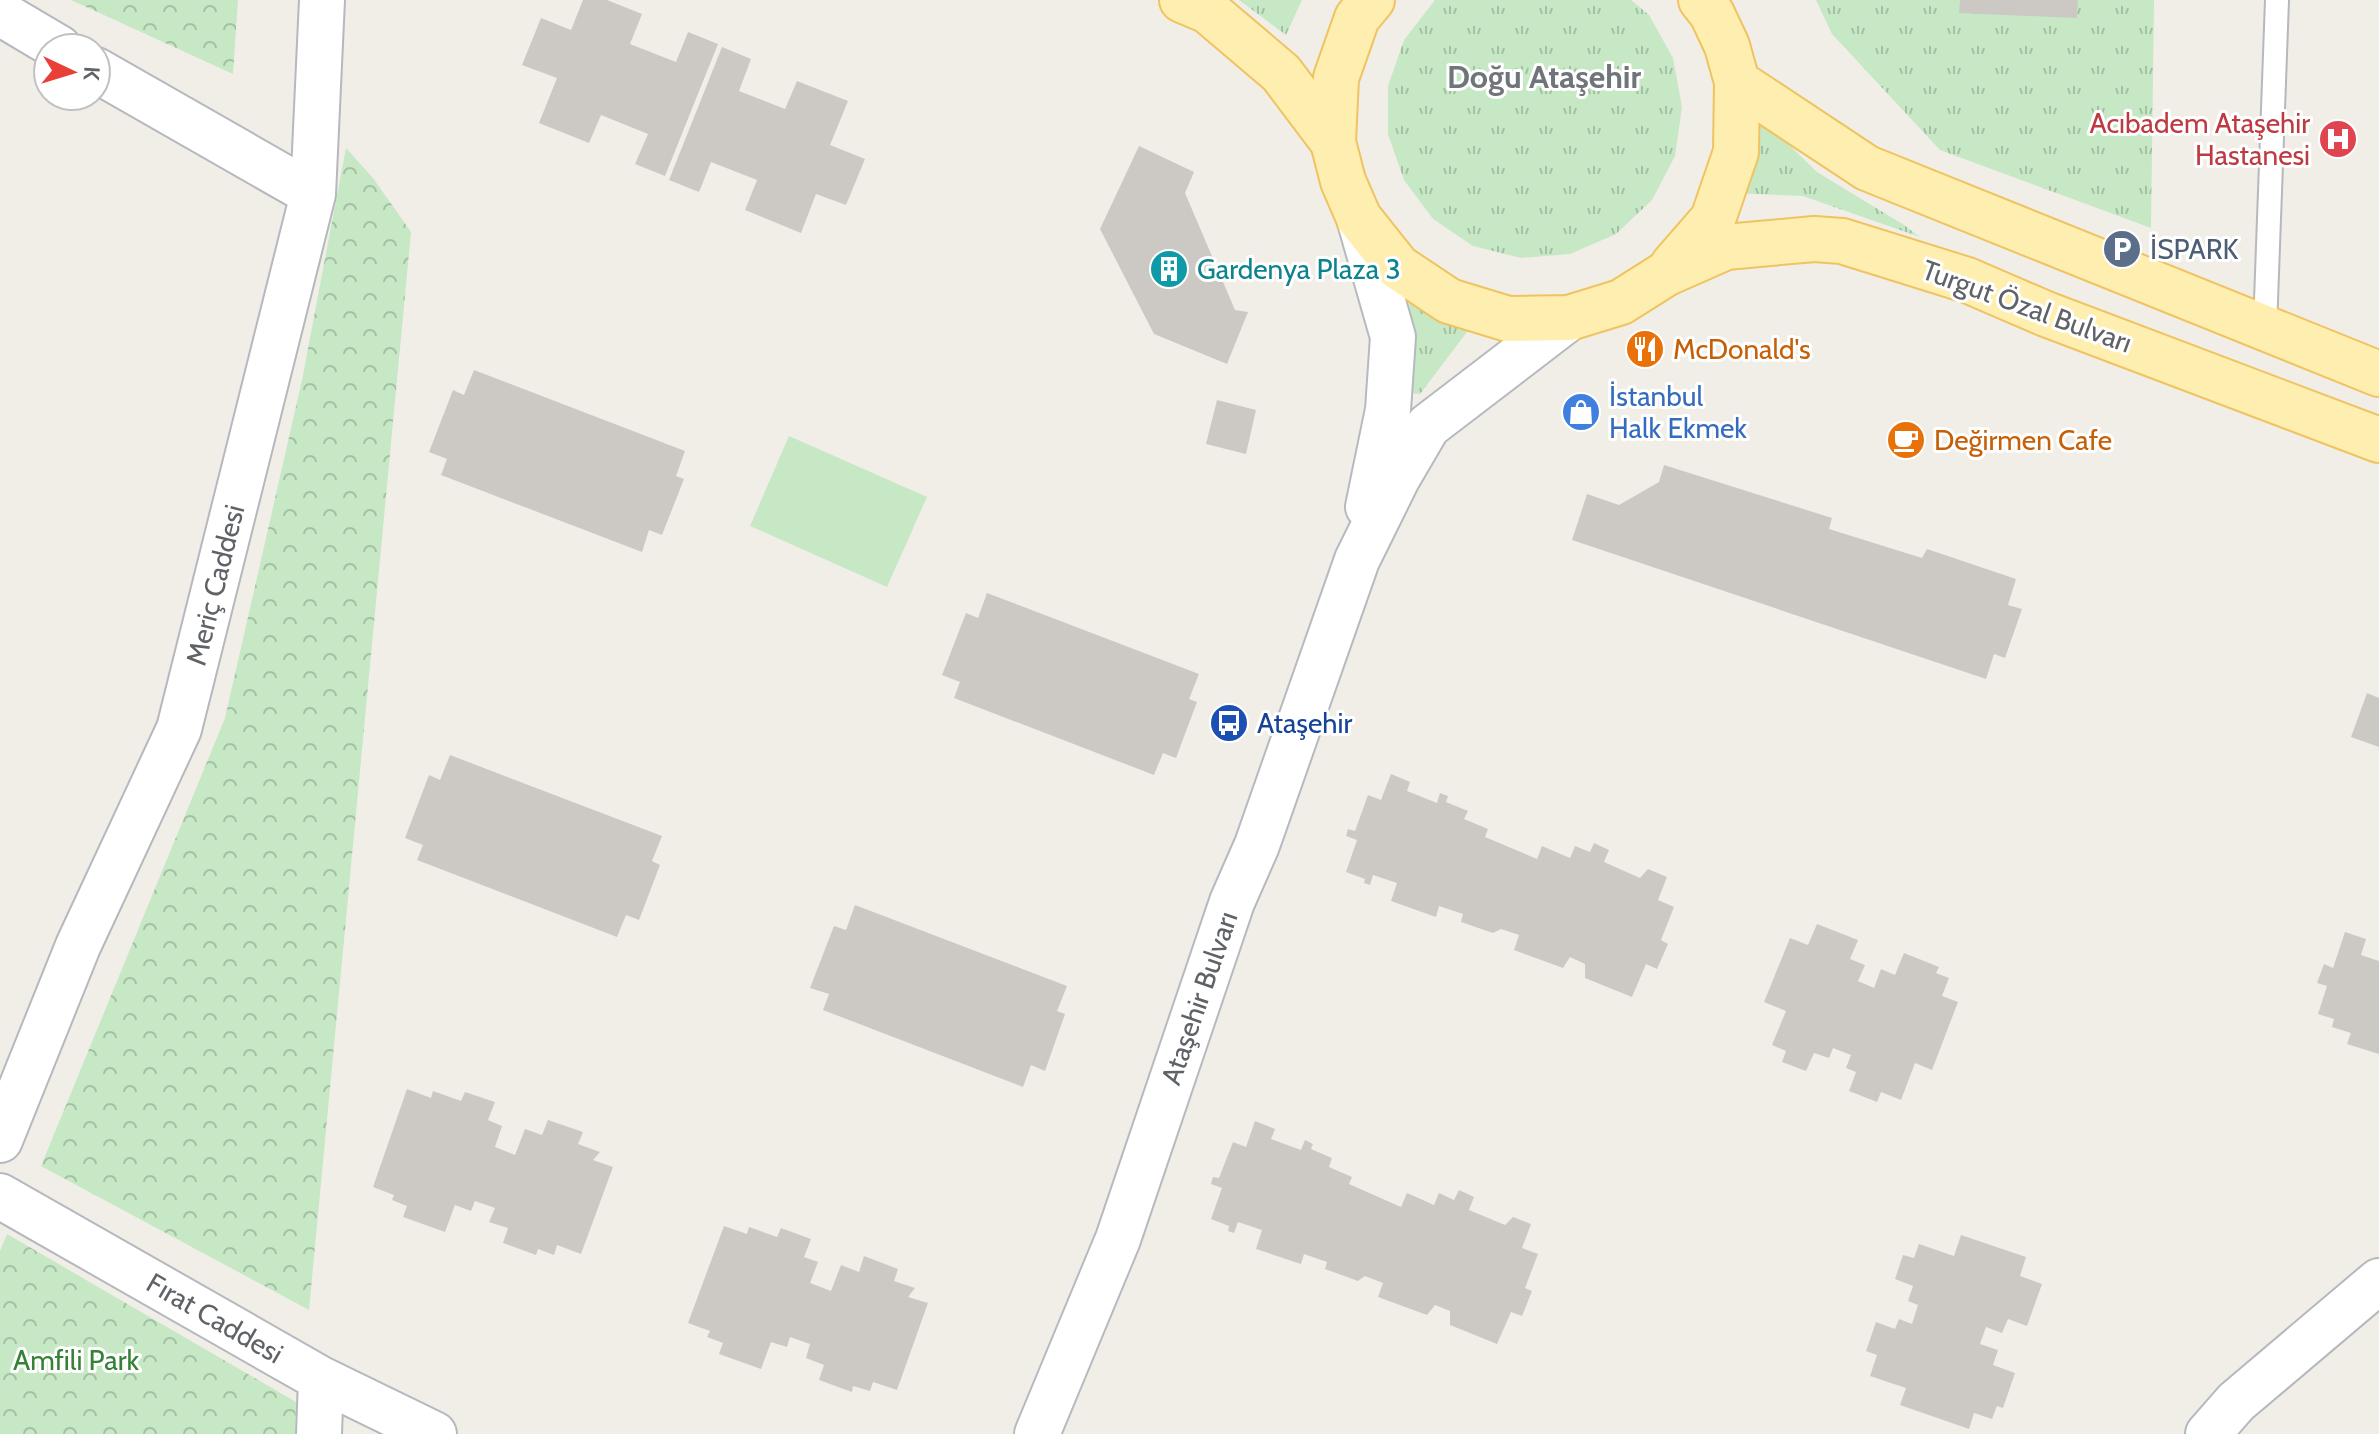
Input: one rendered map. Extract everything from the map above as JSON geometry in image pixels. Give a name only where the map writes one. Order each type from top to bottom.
[{"type":"main road","name":"Turgut Özal Bulvarı","points":[[1182,0],[1208,11],[1281,73],[1333,142]]},
{"type":"main road","name":"Turgut Özal Bulvarı","points":[[1372,0],[1357,18],[1336,78],[1333,142],[1343,181],[1359,218],[1398,267],[1449,301],[1508,319],[1569,318],[1621,302],[1667,273],[1726,247],[1814,239],[1842,241],[1967,280],[2046,314],[2379,440]]},
{"type":"main road","name":"Turgut Özal Bulvarı","points":[[1667,273],[1713,219],[1736,152],[1737,82],[1727,46],[1708,5]]},
{"type":"main road","points":[[1737,82],[1867,168],[2379,374]]},
{"type":"street","name":"Meriç Caddesi","points":[[0,1140],[78,946],[179,729],[313,194],[322,0]]},
{"type":"street","points":[[0,13],[32,32]]},
{"type":"street","points":[[112,79],[313,194]]},
{"type":"street","name":"Ataşehir Bulvarı","points":[[1357,560],[1388,410],[1393,337],[1359,218]]},
{"type":"street","name":"Ataşehir Bulvarı","points":[[1037,1434],[1118,1239],[1232,902],[1257,845],[1357,560],[1397,479],[1428,426],[1569,318]]},
{"type":"street","name":"Fırat Caddesi","points":[[0,1196],[321,1379],[434,1434]]},
{"type":"street","points":[[2227,1423],[2379,1281]]},
{"type":"street","points":[[319,1434],[321,1379]]},
{"type":"lane","points":[[2265,328],[2277,0]]},
{"type":"green space","points":[[71,0],[238,0],[233,74]]},
{"type":"green space","points":[[1239,0],[1302,0],[1286,35]]},
{"type":"green space","points":[[1435,0],[1631,0],[1649,15],[1673,58],[1682,107],[1675,156],[1652,200],[1616,234],[1570,254],[1521,258],[1473,246],[1433,219],[1404,180],[1388,134],[1388,86],[1404,40]]},
{"type":"green space","points":[[1816,0],[2154,0],[2151,228],[1940,150],[1832,34]]},
{"type":"green space","points":[[1756,113],[1817,172],[1920,237],[1803,196],[1733,193]]},
{"type":"green space","points":[[346,148],[373,178],[411,232],[309,1310],[41,1166],[225,718],[302,380]]},
{"type":"green space","points":[[1404,268],[1483,311],[1420,394],[1409,393],[1412,323]]},
{"type":"green space","points":[[789,436],[927,497],[887,587],[750,526]]},
{"type":"green space","name":"Amfili Park","points":[[7,1234],[296,1402],[295,1434],[0,1434],[0,1251]]},
{"type":"building","points":[[583,0],[607,0],[642,14],[630,44],[676,62],[688,32],[718,44],[665,176],[635,164],[648,134],[601,115],[589,143],[539,123],[557,78],[522,65],[541,18],[571,30]]},
{"type":"building","points":[[1960,0],[2078,0],[2077,18],[1959,13]]},
{"type":"building","points":[[722,47],[751,59],[739,91],[785,109],[797,81],[848,101],[830,145],[865,159],[846,205],[816,194],[801,233],[745,210],[757,180],[711,162],[699,192],[669,180]]},
{"type":"building","name":"Gardenya Plaza 3","points":[[1139,146],[1194,172],[1185,193],[1235,310],[1248,312],[1227,364],[1154,334],[1100,229]]},
{"type":"building","points":[[474,370],[685,451],[676,476],[684,479],[662,535],[649,530],[642,552],[441,475],[447,459],[429,452],[453,390],[464,395]]},
{"type":"building","points":[[1217,400],[1256,410],[1246,454],[1206,444]]},
{"type":"building","points":[[1664,465],[1832,518],[1829,529],[1922,558],[1927,549],[2016,579],[2008,605],[2022,609],[2005,658],[1994,654],[1986,679],[1572,540],[1587,494],[1619,505],[1659,482]]},
{"type":"building","points":[[987,593],[1199,674],[1189,699],[1197,702],[1176,758],[1163,753],[1154,775],[954,698],[960,682],[942,675],[966,613],[978,618]]},
{"type":"building","points":[[2367,693],[2379,698],[2379,747],[2351,737]]},
{"type":"building","points":[[450,755],[662,836],[652,861],[660,865],[639,920],[626,915],[617,937],[417,860],[423,845],[405,838],[429,775],[440,780]]},
{"type":"building","points":[[1391,774],[1410,782],[1407,791],[1437,803],[1440,793],[1448,796],[1446,802],[1468,811],[1464,819],[1488,829],[1485,837],[1537,859],[1542,846],[1570,858],[1575,846],[1590,852],[1594,843],[1609,850],[1604,862],[1640,878],[1648,869],[1667,877],[1658,900],[1674,907],[1661,940],[1668,944],[1657,969],[1646,964],[1632,997],[1585,978],[1585,964],[1570,957],[1563,968],[1514,950],[1519,935],[1501,929],[1493,933],[1461,922],[1463,914],[1439,906],[1436,917],[1391,901],[1397,883],[1373,875],[1370,885],[1364,883],[1365,879],[1346,872],[1357,840],[1346,836],[1348,829],[1355,831],[1368,795],[1381,800]]},
{"type":"building","points":[[855,905],[1067,986],[1057,1011],[1065,1014],[1045,1071],[1031,1065],[1023,1087],[823,1010],[829,994],[810,988],[834,926],[846,930]]},
{"type":"building","points":[[1817,924],[1858,940],[1850,959],[1865,965],[1858,981],[1874,988],[1881,969],[1895,975],[1904,953],[1939,967],[1936,973],[1949,978],[1942,996],[1958,1002],[1932,1070],[1915,1063],[1901,1100],[1881,1092],[1877,1102],[1849,1091],[1856,1072],[1846,1068],[1851,1055],[1833,1048],[1829,1058],[1814,1053],[1806,1071],[1782,1062],[1786,1051],[1772,1045],[1786,1011],[1764,1002],[1790,938],[1808,945]]},
{"type":"building","points":[[2345,932],[2366,939],[2361,955],[2379,961],[2379,1054],[2347,1044],[2351,1033],[2332,1027],[2334,1019],[2318,1014],[2327,986],[2317,983],[2324,964],[2333,968]]},
{"type":"building","points":[[407,1089],[431,1098],[433,1091],[461,1101],[465,1092],[495,1102],[488,1120],[502,1126],[495,1147],[515,1155],[525,1129],[542,1135],[548,1120],[583,1132],[578,1144],[600,1152],[593,1160],[613,1167],[581,1254],[557,1245],[554,1255],[538,1249],[536,1255],[503,1243],[508,1228],[489,1222],[495,1208],[475,1201],[471,1211],[455,1205],[445,1232],[403,1217],[407,1206],[392,1200],[394,1195],[373,1187]]},
{"type":"building","points":[[1255,1121],[1275,1129],[1271,1139],[1301,1150],[1305,1140],[1313,1144],[1311,1149],[1332,1158],[1329,1167],[1352,1177],[1349,1184],[1401,1207],[1407,1193],[1434,1205],[1439,1193],[1454,1200],[1459,1190],[1474,1197],[1469,1210],[1505,1225],[1513,1217],[1531,1224],[1522,1248],[1538,1254],[1525,1288],[1532,1291],[1522,1316],[1511,1312],[1497,1344],[1450,1325],[1450,1311],[1435,1305],[1427,1315],[1378,1297],[1383,1283],[1365,1276],[1358,1281],[1325,1269],[1327,1262],[1304,1254],[1301,1264],[1256,1249],[1262,1230],[1238,1222],[1234,1233],[1228,1231],[1229,1226],[1211,1219],[1222,1188],[1211,1184],[1213,1177],[1219,1178],[1233,1142],[1246,1147]]},
{"type":"building","points":[[724,1226],[747,1234],[749,1227],[777,1237],[781,1228],[811,1239],[804,1257],[818,1262],[810,1283],[831,1291],[841,1265],[859,1272],[864,1256],[898,1269],[894,1281],[915,1288],[908,1297],[928,1303],[897,1390],[873,1382],[870,1391],[853,1386],[852,1392],[819,1380],[824,1365],[806,1358],[810,1344],[790,1337],[787,1347],[771,1342],[761,1369],[719,1354],[723,1343],[707,1337],[710,1331],[688,1323]]},
{"type":"building","points":[[1961,1235],[2026,1257],[2020,1276],[2042,1284],[2027,1326],[2008,1319],[2002,1333],[1986,1327],[1980,1344],[1998,1350],[1993,1365],[2015,1373],[2003,1408],[1997,1406],[1992,1419],[1974,1413],[1969,1429],[1900,1405],[1906,1388],[1870,1376],[1877,1355],[1866,1351],[1876,1322],[1895,1329],[1899,1319],[1912,1324],[1918,1305],[1908,1301],[1913,1286],[1895,1279],[1903,1255],[1914,1258],[1919,1244],[1954,1256]]},
{"type":"place","name":"Acıbadem Ataşehir Hastanesi","points":[[2338,139]]},
{"type":"place","name":"İSPARK","points":[[2122,249]]},
{"type":"place","name":"Gardenya Plaza 3","points":[[1169,269]]},
{"type":"place","name":"McDonald's","points":[[1645,349]]},
{"type":"place","name":"İstanbul Halk Ekmek","points":[[1581,412]]},
{"type":"place","name":"Değirmen Cafe","points":[[1906,440]]},
{"type":"place","name":"Ataşehir","points":[[1229,723]]},
{"type":"district","name":"Doğu Ataşehir","points":[[1544,76]]}]
